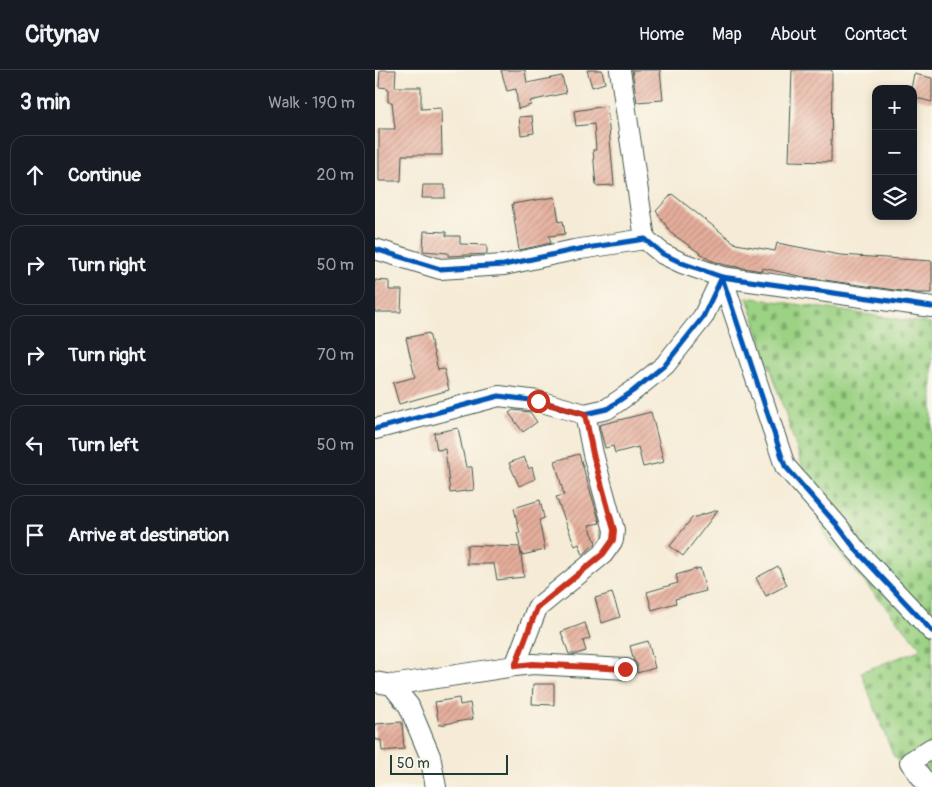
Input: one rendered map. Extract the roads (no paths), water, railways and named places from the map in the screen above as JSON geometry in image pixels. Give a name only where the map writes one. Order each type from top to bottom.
[{"type":"street","points":[[621,70],[645,239],[663,254],[722,277],[932,307]]},
{"type":"street","points":[[375,249],[441,269],[504,264],[574,250],[645,239]]},
{"type":"street","points":[[375,429],[499,396],[538,401],[585,414],[607,409],[665,365],[703,318],[722,277]]},
{"type":"street","points":[[722,277],[785,466],[837,525],[856,550],[932,631]]},
{"type":"street","points":[[515,666],[537,608],[603,554],[613,540],[614,530],[593,454],[585,414]]},
{"type":"street","points":[[384,684],[533,664],[625,669]]},
{"type":"street","points":[[384,684],[409,706],[430,756],[436,787]]},
{"type":"street","points":[[929,787],[910,762],[932,748]]}]
